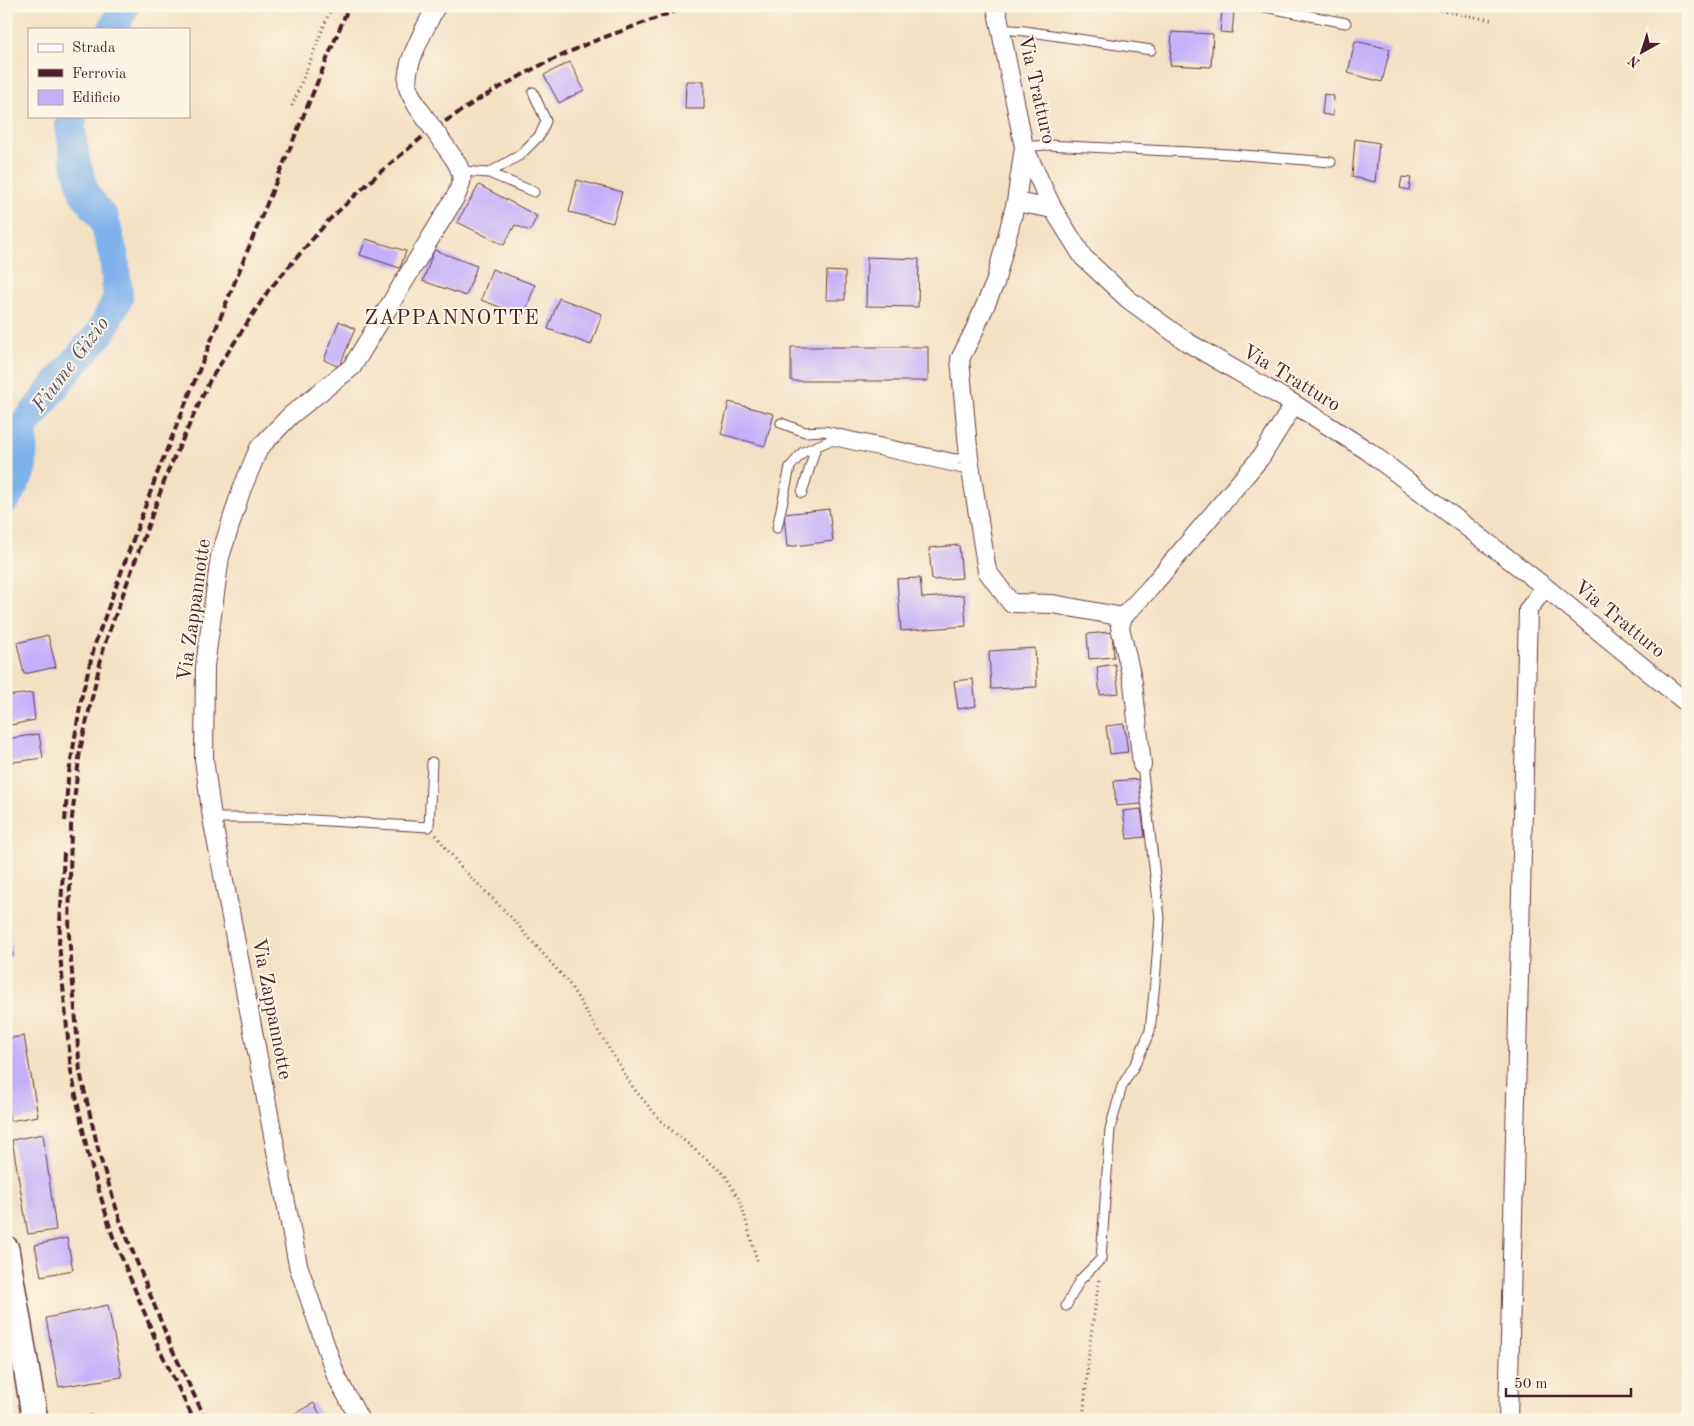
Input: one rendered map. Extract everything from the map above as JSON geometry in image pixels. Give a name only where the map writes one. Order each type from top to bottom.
[{"type":"main road","points":[[6,1249],[35,1420]]},
{"type":"street","points":[[436,6],[410,62],[407,78],[408,89],[417,106],[458,165]]},
{"type":"street","name":"Via Tratturo","points":[[996,6],[1024,147],[1053,209],[1083,257],[1129,300],[1187,342],[1294,404],[1368,451],[1545,587],[1688,704]]},
{"type":"street","points":[[1024,147],[1016,202],[995,284],[960,359],[971,465],[987,572],[1010,603],[1054,604],[1123,617]]},
{"type":"street","name":"Via Zappannotte","points":[[360,1420],[336,1376],[298,1265],[212,818],[204,758],[205,666],[220,557],[241,492],[260,448],[291,415],[352,367],[456,196],[462,184],[458,165]]},
{"type":"street","points":[[1016,202],[1053,209]]},
{"type":"street","points":[[1142,765],[1133,683],[1120,628],[1123,617],[1151,587],[1261,457],[1294,404]]},
{"type":"street","points":[[1508,1420],[1528,610],[1545,587]]},
{"type":"lane","points":[[1260,6],[1346,23]]},
{"type":"lane","points":[[1000,29],[1151,50]]},
{"type":"lane","points":[[489,173],[520,155],[540,135],[546,121],[533,92]]},
{"type":"lane","points":[[1024,147],[1046,146],[1220,154],[1332,162]]},
{"type":"lane","points":[[458,165],[489,173],[534,192]]},
{"type":"lane","points":[[781,423],[805,432],[824,431],[955,459],[971,465]]},
{"type":"lane","points":[[777,528],[790,467],[803,452],[831,440],[971,465]]},
{"type":"lane","points":[[802,492],[816,447]]},
{"type":"lane","points":[[212,818],[278,818],[429,827],[432,762]]},
{"type":"lane","points":[[1066,1306],[1080,1280],[1101,1259],[1110,1129],[1122,1086],[1137,1061],[1150,1031],[1160,918],[1142,765]]},
{"type":"path","points":[[292,106],[332,6]]},
{"type":"path","points":[[1416,6],[1491,20]]},
{"type":"path","points":[[429,827],[460,866],[509,915],[568,982],[634,1090],[663,1123],[725,1175],[741,1203],[758,1264]]},
{"type":"path","points":[[1083,1420],[1090,1342],[1101,1259]]},
{"type":"building","points":[[1222,11],[1234,12],[1232,33],[1220,32]]},
{"type":"building","points":[[1172,32],[1213,34],[1211,67],[1170,65]]},
{"type":"building","points":[[1355,41],[1390,49],[1382,82],[1348,73]]},
{"type":"building","points":[[570,62],[584,90],[559,103],[544,75]]},
{"type":"building","points":[[686,81],[704,81],[704,109],[685,109]]},
{"type":"building","points":[[1324,94],[1334,96],[1333,116],[1322,114]]},
{"type":"building","points":[[1355,139],[1379,143],[1375,182],[1352,177]]},
{"type":"building","points":[[1402,177],[1411,178],[1409,190],[1400,188]]},
{"type":"building","points":[[577,180],[622,192],[613,223],[569,212]]},
{"type":"building","points":[[479,185],[537,216],[530,231],[515,225],[504,245],[457,222]]},
{"type":"building","points":[[366,239],[406,251],[400,268],[360,255]]},
{"type":"building","points":[[434,250],[477,266],[466,296],[423,281]]},
{"type":"building","points":[[867,257],[919,259],[918,307],[866,306]]},
{"type":"building","points":[[492,269],[535,285],[524,316],[481,300]]},
{"type":"building","points":[[827,271],[845,272],[845,300],[826,300]]},
{"type":"building","points":[[559,298],[602,314],[591,345],[548,329]]},
{"type":"building","points":[[339,321],[355,329],[339,367],[324,360]]},
{"type":"building","points":[[791,347],[928,347],[928,381],[791,381]]},
{"type":"building","points":[[729,402],[774,414],[765,446],[721,434]]},
{"type":"building","points":[[829,509],[833,541],[787,547],[784,514]]},
{"type":"building","points":[[959,545],[962,578],[932,580],[929,548]]},
{"type":"building","points":[[920,578],[922,598],[964,595],[966,626],[901,631],[897,579]]},
{"type":"building","points":[[1112,632],[1114,657],[1089,659],[1087,634]]},
{"type":"building","points":[[48,635],[56,667],[24,674],[17,643]]},
{"type":"building","points":[[1035,648],[1037,687],[991,689],[989,651]]},
{"type":"building","points":[[1115,664],[1119,693],[1100,695],[1097,667]]},
{"type":"building","points":[[973,679],[976,706],[958,709],[954,681]]},
{"type":"building","points":[[32,693],[35,720],[6,726],[6,696]]},
{"type":"building","points":[[1124,724],[1128,752],[1110,754],[1106,726]]},
{"type":"building","points":[[39,734],[43,758],[6,763],[6,739]]},
{"type":"building","points":[[1140,779],[1142,804],[1116,806],[1114,781]]},
{"type":"building","points":[[1141,809],[1145,837],[1127,839],[1123,811]]},
{"type":"building","points":[[6,810],[12,837],[6,838]]},
{"type":"building","points":[[6,924],[9,924],[13,956],[6,957]]},
{"type":"building","points":[[24,1036],[38,1116],[10,1121],[6,1100],[6,1039]]},
{"type":"building","points":[[43,1134],[56,1230],[28,1234],[12,1140]]},
{"type":"building","points":[[67,1238],[73,1270],[41,1276],[35,1245]]},
{"type":"building","points":[[108,1305],[122,1377],[59,1387],[46,1318]]},
{"type":"building","points":[[314,1403],[323,1420],[283,1420]]},
{"type":"building","points":[[91,1415],[92,1420],[74,1420],[74,1419]]},
{"type":"waterway","name":"Fiume Gizio","points":[[114,28],[125,6]]},
{"type":"waterway","name":"Fiume Gizio","points":[[6,499],[22,469],[23,427],[61,378],[101,332],[118,298],[114,257],[104,219],[84,193],[75,160],[70,125],[72,118]]},
{"type":"railway","points":[[65,821],[68,779],[82,695],[95,644],[157,474],[349,6]]},
{"type":"railway","points":[[206,1420],[172,1349],[120,1220],[100,1157],[80,1072],[69,935],[71,826],[80,750],[104,646],[168,471],[210,380],[268,291],[329,220],[378,174],[426,134],[479,99],[535,68],[589,43],[689,6]]},
{"type":"railway","points":[[64,853],[59,943],[71,1071],[88,1154],[112,1234],[159,1348],[194,1420]]},
{"type":"district","name":"ZAPPANNOTTE","points":[[452,318]]}]
